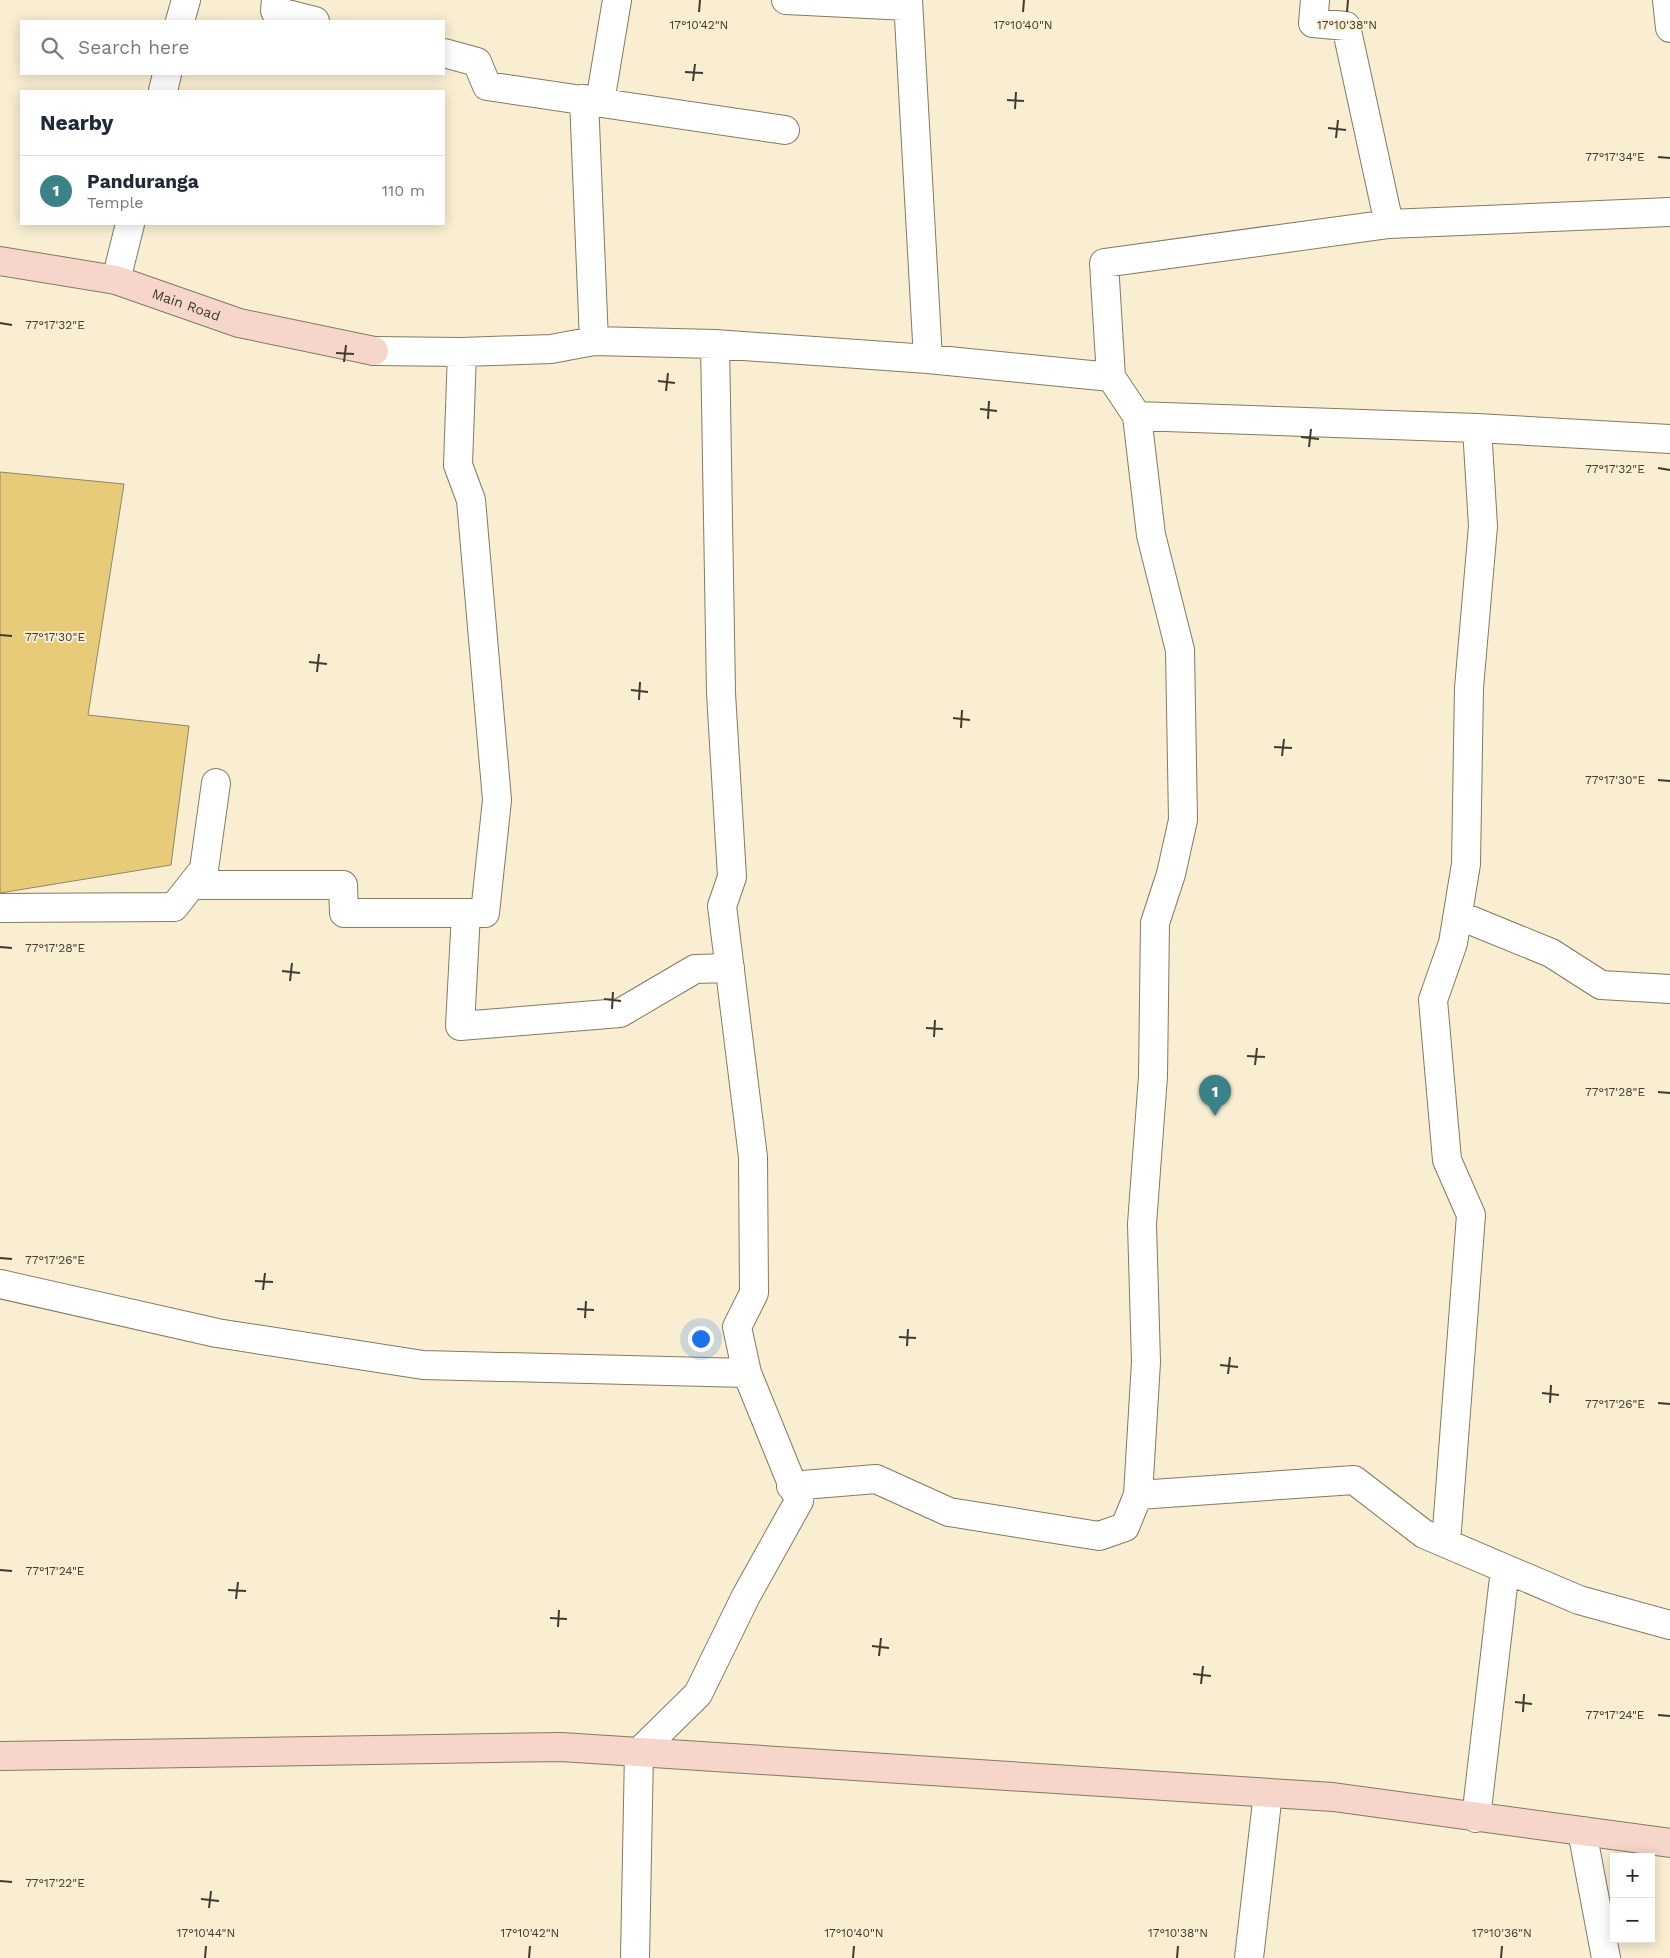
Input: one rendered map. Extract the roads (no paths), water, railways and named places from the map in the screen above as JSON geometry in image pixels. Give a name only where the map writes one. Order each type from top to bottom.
[{"type":"street","points":[[180,20],[186,0]]},
{"type":"street","points":[[276,0],[275,11],[311,20]]},
{"type":"street","points":[[594,341],[592,101],[617,0]]},
{"type":"street","points":[[786,0],[908,3],[928,359]]},
{"type":"street","points":[[1314,0],[1313,23],[1346,26],[1389,224]]},
{"type":"street","points":[[1667,0],[1670,28]]},
{"type":"street","points":[[445,54],[477,62],[488,86],[785,130]]},
{"type":"street","points":[[163,90],[167,75]]},
{"type":"street","points":[[792,1486],[876,1479],[949,1512],[1099,1536],[1125,1527],[1138,1495],[1146,1362],[1142,1224],[1153,1076],[1155,923],[1171,874],[1183,820],[1180,650],[1151,535],[1137,416],[1111,377],[1104,262],[1389,224],[1670,212]]},
{"type":"street","points":[[116,280],[130,225]]},
{"type":"street","name":"Main Road","points":[[0,261],[116,280],[239,323],[374,351],[462,352]]},
{"type":"street","points":[[190,885],[343,885],[344,914],[484,913],[497,800],[471,500],[458,465],[462,352],[551,349],[594,341],[715,344],[928,359],[1111,377]]},
{"type":"street","points":[[635,1958],[639,1752],[698,1694],[746,1596],[799,1501],[747,1373],[736,1328],[754,1292],[753,1157],[722,906],[732,877],[721,693],[715,344]]},
{"type":"street","points":[[1137,416],[1477,428],[1670,438]]},
{"type":"street","points":[[1446,1543],[1471,1215],[1447,1160],[1433,1000],[1453,942],[1466,864],[1469,688],[1483,526],[1477,428]]},
{"type":"street","points":[[0,908],[174,907],[204,869],[216,783]]},
{"type":"street","points":[[466,913],[460,1026],[620,1013],[695,969],[730,968]]},
{"type":"street","points":[[1458,916],[1550,953],[1601,985],[1670,989]]},
{"type":"street","points":[[0,1284],[217,1332],[423,1364],[747,1373]]},
{"type":"street","points":[[1138,1495],[1354,1480],[1424,1534],[1579,1600],[1670,1625]]},
{"type":"street","points":[[1476,1818],[1505,1569]]},
{"type":"street","points":[[0,1756],[561,1747],[1333,1798],[1670,1843]]},
{"type":"street","points":[[1250,1958],[1268,1793]]},
{"type":"street","points":[[1582,1831],[1606,1958]]},
{"type":"place","name":"Panduranga","points":[[1215,1116]]}]
